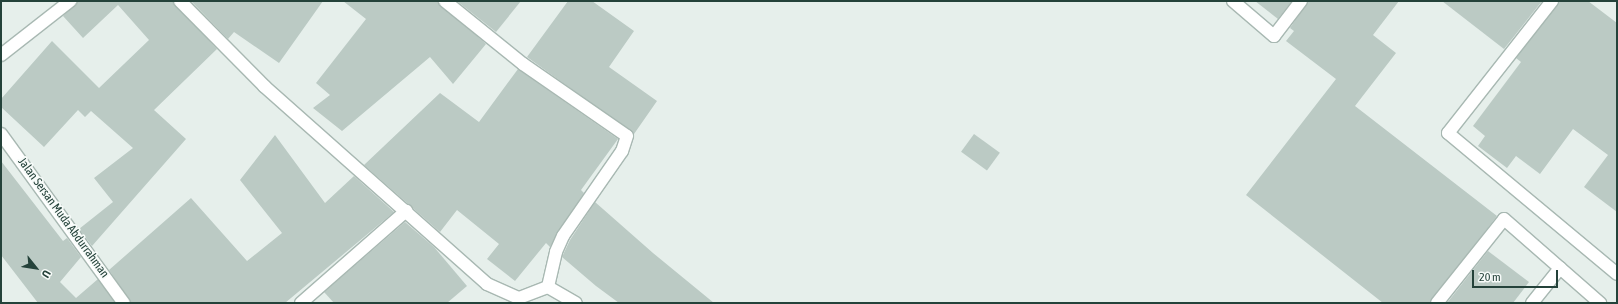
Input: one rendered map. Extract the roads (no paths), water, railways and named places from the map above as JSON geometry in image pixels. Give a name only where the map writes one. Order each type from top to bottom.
[{"type":"street","points":[[1,55],[70,1]]},
{"type":"street","points":[[180,1],[264,86],[497,291],[519,298],[548,287]]},
{"type":"street","points":[[445,1],[523,64],[627,136],[622,151],[564,236],[556,252],[548,287]]},
{"type":"street","points":[[1233,1],[1274,36],[1301,1]]},
{"type":"street","points":[[1552,1],[1448,133],[1617,274]]},
{"type":"street","name":"Jalan Sersan Muda Abdurrahman","points":[[1,134],[124,303]]},
{"type":"street","points":[[301,303],[406,211]]},
{"type":"street","points":[[1438,303],[1504,220],[1600,303]]},
{"type":"street","points":[[1532,303],[1560,268]]},
{"type":"street","points":[[548,287],[576,303]]}]
